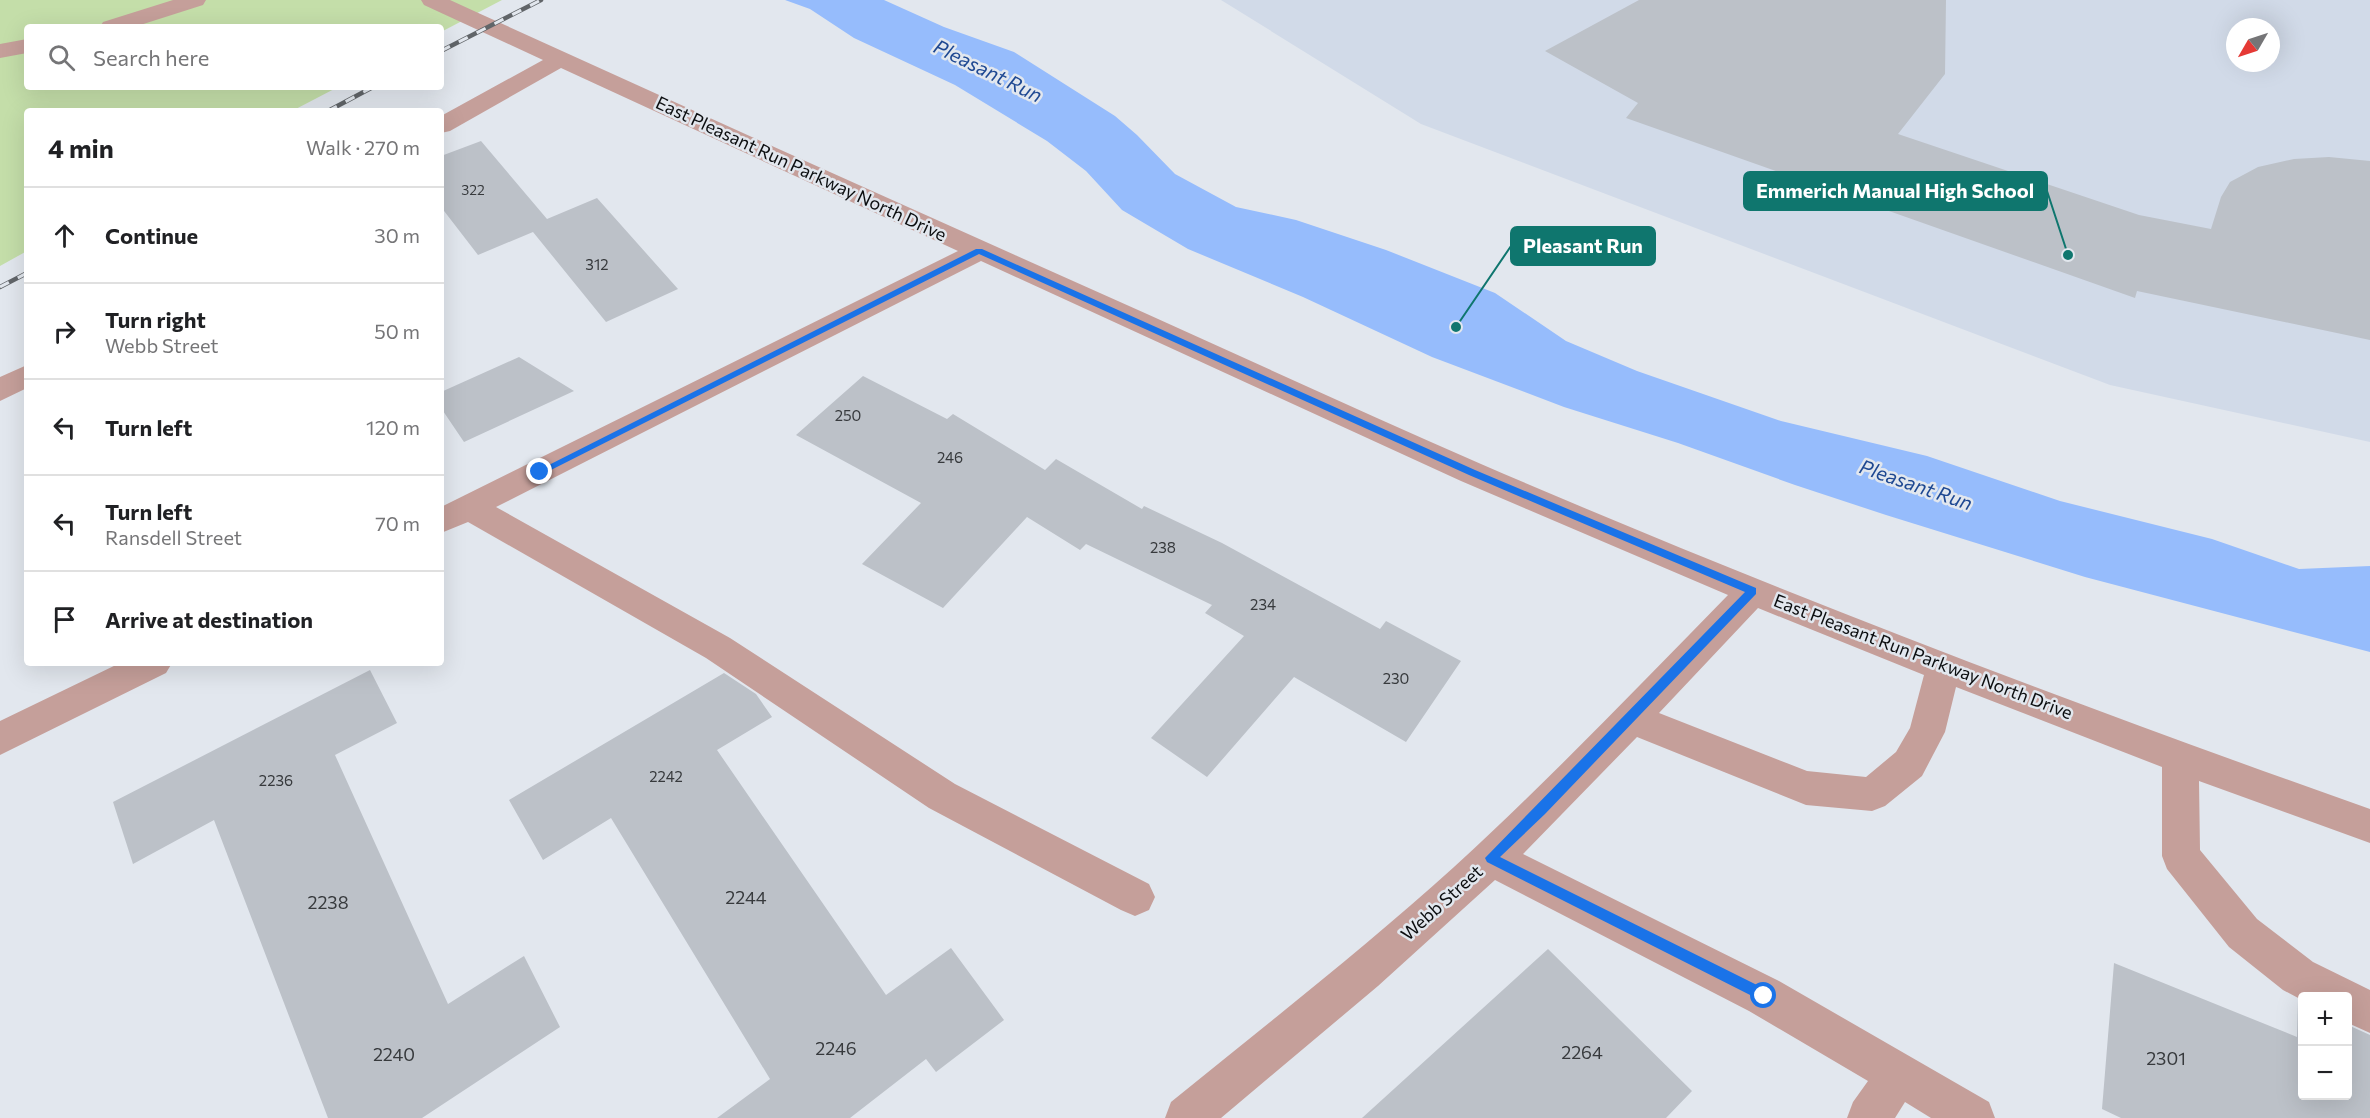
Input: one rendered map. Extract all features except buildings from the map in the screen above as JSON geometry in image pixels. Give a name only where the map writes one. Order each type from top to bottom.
[{"type":"street","points":[[120,24],[195,0]]},
{"type":"street","name":"East Pleasant Run Parkway North Drive","points":[[432,0],[979,251],[1472,473],[1753,591],[1944,667],[2180,758],[2370,826]]},
{"type":"street","points":[[0,51],[24,47]]},
{"type":"street","points":[[444,124],[561,59]]},
{"type":"street","points":[[455,514],[979,251]]},
{"type":"street","points":[[0,390],[24,377]]},
{"type":"street","points":[[455,514],[718,648],[942,796],[1135,897]]},
{"type":"street","name":"Webb Street","points":[[1187,1118],[1340,994],[1491,858],[1631,718],[1753,591]]},
{"type":"street","points":[[0,739],[148,666]]},
{"type":"street","points":[[1631,718],[1806,788],[1872,794],[1908,764],[1926,732],[1944,667]]},
{"type":"street","points":[[2180,758],[2181,856],[2243,933],[2298,976],[2331,992]]},
{"type":"street","points":[[1491,858],[1764,996],[1973,1118]]},
{"type":"street","points":[[2352,1003],[2370,1012]]},
{"type":"street","points":[[1869,1118],[1898,1074]]},
{"type":"shaded area","points":[[1221,0],[2370,0],[2370,442],[2110,385],[1421,124]]},
{"type":"green space","points":[[0,0],[502,0],[444,30],[444,24],[24,24],[24,90],[332,90],[298,108],[24,108],[24,253],[0,266]]},
{"type":"water","name":"Pleasant Run","points":[[785,0],[884,0],[944,27],[1014,52],[1115,116],[1175,174],[1236,207],[1296,220],[1386,250],[1495,293],[1566,341],[1637,371],[1781,421],[1927,456],[2060,501],[2212,539],[2299,569],[2370,566],[2370,652],[2085,577],[1886,515],[1678,443],[1564,407],[1432,357],[1303,297],[1188,249],[1122,210],[1086,171],[1047,141],[955,85],[854,38],[810,9]]},
{"type":"railway","points":[[444,49],[541,0]]},
{"type":"railway","points":[[334,108],[367,90]]},
{"type":"railway","points":[[0,287],[24,275]]},
{"type":"place","name":"Emmerich Manual High School","points":[[2068,255]]},
{"type":"place","name":"Pleasant Run","points":[[1456,327]]},
{"type":"route","points":[[540,472],[979,251],[1472,473],[1753,591],[1541,810],[1491,858],[1764,996]]}]
